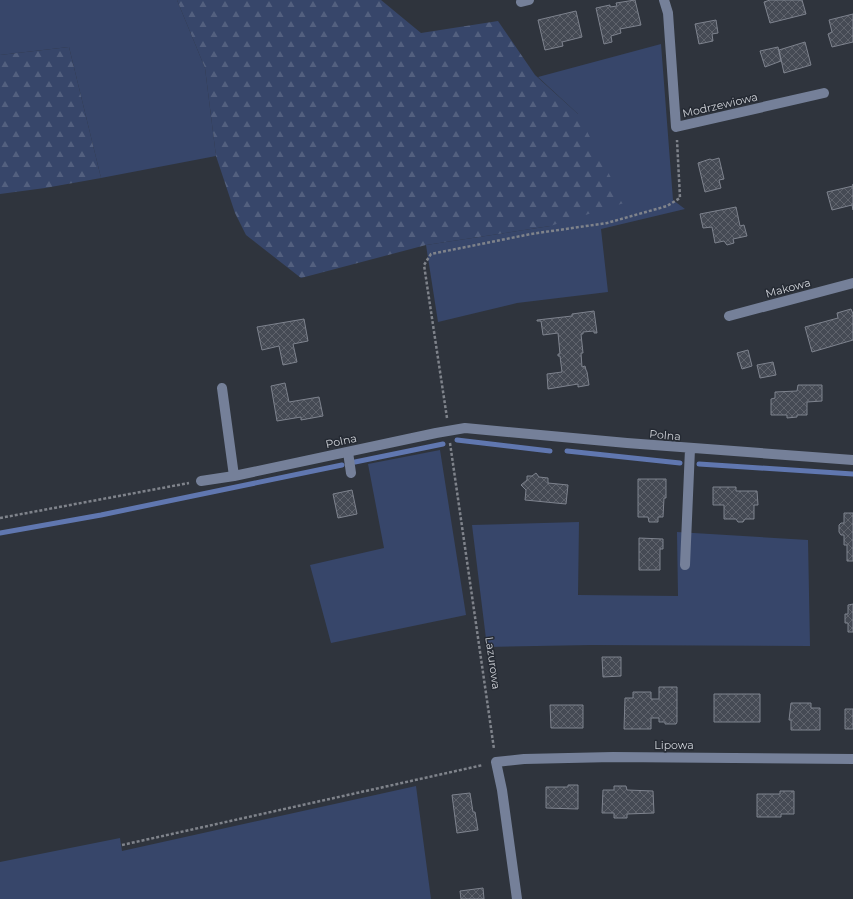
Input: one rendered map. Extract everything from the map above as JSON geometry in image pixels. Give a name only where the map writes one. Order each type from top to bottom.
[{"type":"street","name":"Modrzewiowa","points":[[664,0],[668,13],[676,127],[824,93]]},
{"type":"street","name":"Makowa","points":[[729,316],[853,283]]},
{"type":"street","points":[[222,388],[234,476]]},
{"type":"street","name":"Polna","points":[[201,481],[234,476],[449,430],[465,428],[690,449],[853,460]]},
{"type":"street","name":"Polna","points":[[685,565],[690,449]]},
{"type":"street","points":[[348,452],[351,473]]},
{"type":"street","name":"Lipowa","points":[[496,762],[524,759],[613,757],[853,759]]},
{"type":"street","points":[[496,762],[502,790],[517,899]]},
{"type":"path","name":"Lazurowa","points":[[496,762],[424,265],[431,254],[531,234],[606,223],[666,206],[680,198],[676,127]]},
{"type":"path","points":[[0,518],[201,481]]},
{"type":"path","points":[[122,845],[496,762]]},
{"type":"green space","points":[[0,0],[177,0],[205,68],[216,156],[101,178],[69,47],[0,55]]},
{"type":"green space","points":[[177,0],[381,0],[421,33],[498,21],[535,75],[578,114],[624,203],[550,226],[426,245],[301,278],[246,235],[235,213],[216,156],[205,68]]},
{"type":"green space","points":[[661,44],[673,200],[685,209],[601,229],[608,292],[517,303],[438,322],[426,245],[550,226],[578,114],[538,77]]},
{"type":"green space","points":[[69,47],[101,178],[0,194],[0,55]]},
{"type":"green space","points":[[440,450],[466,615],[331,643],[310,565],[384,548],[368,464]]},
{"type":"green space","points":[[579,522],[578,595],[678,596],[677,532],[808,540],[810,646],[591,645],[487,647],[472,525]]},
{"type":"green space","points":[[416,786],[431,899],[0,899],[0,862],[120,838],[122,851]]},
{"type":"building","points":[[635,0],[641,25],[620,29],[621,33],[611,36],[612,42],[604,44],[596,8],[610,5],[610,7],[617,6],[616,3]]},
{"type":"building","points":[[770,0],[802,0],[806,14],[770,23],[764,2]]},
{"type":"building","points":[[576,11],[582,37],[562,42],[563,46],[545,50],[538,20]]},
{"type":"building","points":[[853,14],[853,42],[832,47],[828,34],[832,32],[829,20]]},
{"type":"building","points":[[716,20],[718,33],[712,34],[713,41],[699,44],[695,24]]},
{"type":"building","points":[[805,42],[811,65],[784,73],[779,50]]},
{"type":"building","points":[[778,47],[781,61],[765,67],[760,51]]},
{"type":"building","points":[[719,158],[724,179],[719,180],[721,188],[705,192],[698,163]]},
{"type":"building","points":[[853,186],[853,210],[852,205],[832,210],[827,192]]},
{"type":"building","points":[[736,207],[740,226],[744,225],[747,236],[733,239],[734,243],[727,245],[724,241],[715,243],[712,227],[703,228],[700,214]]},
{"type":"building","points":[[851,309],[853,314],[853,340],[812,352],[805,327],[838,318],[837,313]]},
{"type":"building","points":[[594,311],[597,333],[594,333],[594,331],[583,332],[583,334],[581,334],[583,353],[581,353],[582,367],[585,366],[589,385],[578,387],[578,384],[548,389],[547,374],[562,372],[560,356],[558,356],[558,354],[560,354],[558,333],[543,335],[541,321],[537,320],[572,316],[572,314]]},
{"type":"building","points":[[304,319],[308,341],[293,344],[297,362],[283,365],[279,346],[262,350],[257,327]]},
{"type":"building","points":[[748,350],[752,366],[742,369],[737,353]]},
{"type":"building","points":[[773,362],[776,375],[760,378],[757,365]]},
{"type":"building","points":[[285,383],[289,402],[319,397],[323,416],[301,420],[301,417],[277,421],[271,386]]},
{"type":"building","points":[[798,385],[822,385],[822,401],[807,402],[807,415],[797,415],[797,417],[787,418],[787,415],[771,415],[771,399],[775,398],[775,392],[797,391]]},
{"type":"building","points":[[536,473],[539,477],[548,478],[548,483],[568,485],[566,504],[525,500],[526,490],[521,485],[527,480],[527,476],[532,476]]},
{"type":"building","points":[[638,479],[666,479],[666,498],[664,498],[663,517],[658,517],[658,522],[649,522],[648,517],[638,517]]},
{"type":"building","points":[[713,487],[736,487],[736,491],[757,491],[758,505],[754,505],[754,519],[745,519],[743,522],[738,522],[736,519],[724,519],[724,505],[713,505]]},
{"type":"building","points":[[352,490],[357,514],[338,518],[333,494]]},
{"type":"building","points":[[844,513],[853,513],[853,561],[847,561],[847,545],[844,545],[844,535],[841,535],[839,532],[839,525],[844,523]]},
{"type":"building","points":[[639,538],[663,539],[663,549],[660,549],[660,570],[639,570]]},
{"type":"building","points":[[853,604],[853,632],[848,632],[848,623],[845,623],[845,614],[848,614],[848,605]]},
{"type":"building","points":[[602,657],[621,657],[621,676],[603,677]]},
{"type":"building","points":[[659,687],[677,687],[676,724],[665,724],[665,722],[659,722],[659,718],[651,718],[651,729],[624,729],[625,698],[633,698],[633,692],[651,692],[651,699],[659,699]]},
{"type":"building","points":[[714,694],[760,694],[760,722],[714,722]]},
{"type":"building","points":[[791,703],[811,703],[811,708],[820,708],[820,730],[791,730],[791,720],[789,720]]},
{"type":"building","points":[[550,705],[583,705],[583,728],[551,728]]},
{"type":"building","points":[[845,709],[853,709],[853,729],[845,729]]},
{"type":"building","points":[[568,785],[578,785],[578,809],[546,808],[546,787],[568,787]]},
{"type":"building","points":[[614,786],[626,786],[627,790],[653,791],[654,813],[627,814],[627,818],[614,818],[614,813],[602,813],[603,790],[614,790]]},
{"type":"building","points":[[780,791],[794,791],[794,814],[781,814],[781,817],[757,817],[757,794],[780,794]]},
{"type":"building","points":[[470,793],[478,830],[457,833],[452,795]]},
{"type":"building","points":[[483,888],[484,899],[461,899],[460,891]]},
{"type":"waterway","points":[[457,440],[550,451]]},
{"type":"waterway","points":[[355,462],[443,444]]},
{"type":"waterway","points":[[567,451],[680,463]]},
{"type":"waterway","points":[[699,464],[853,474]]},
{"type":"waterway","points":[[0,533],[101,515],[342,465]]}]
